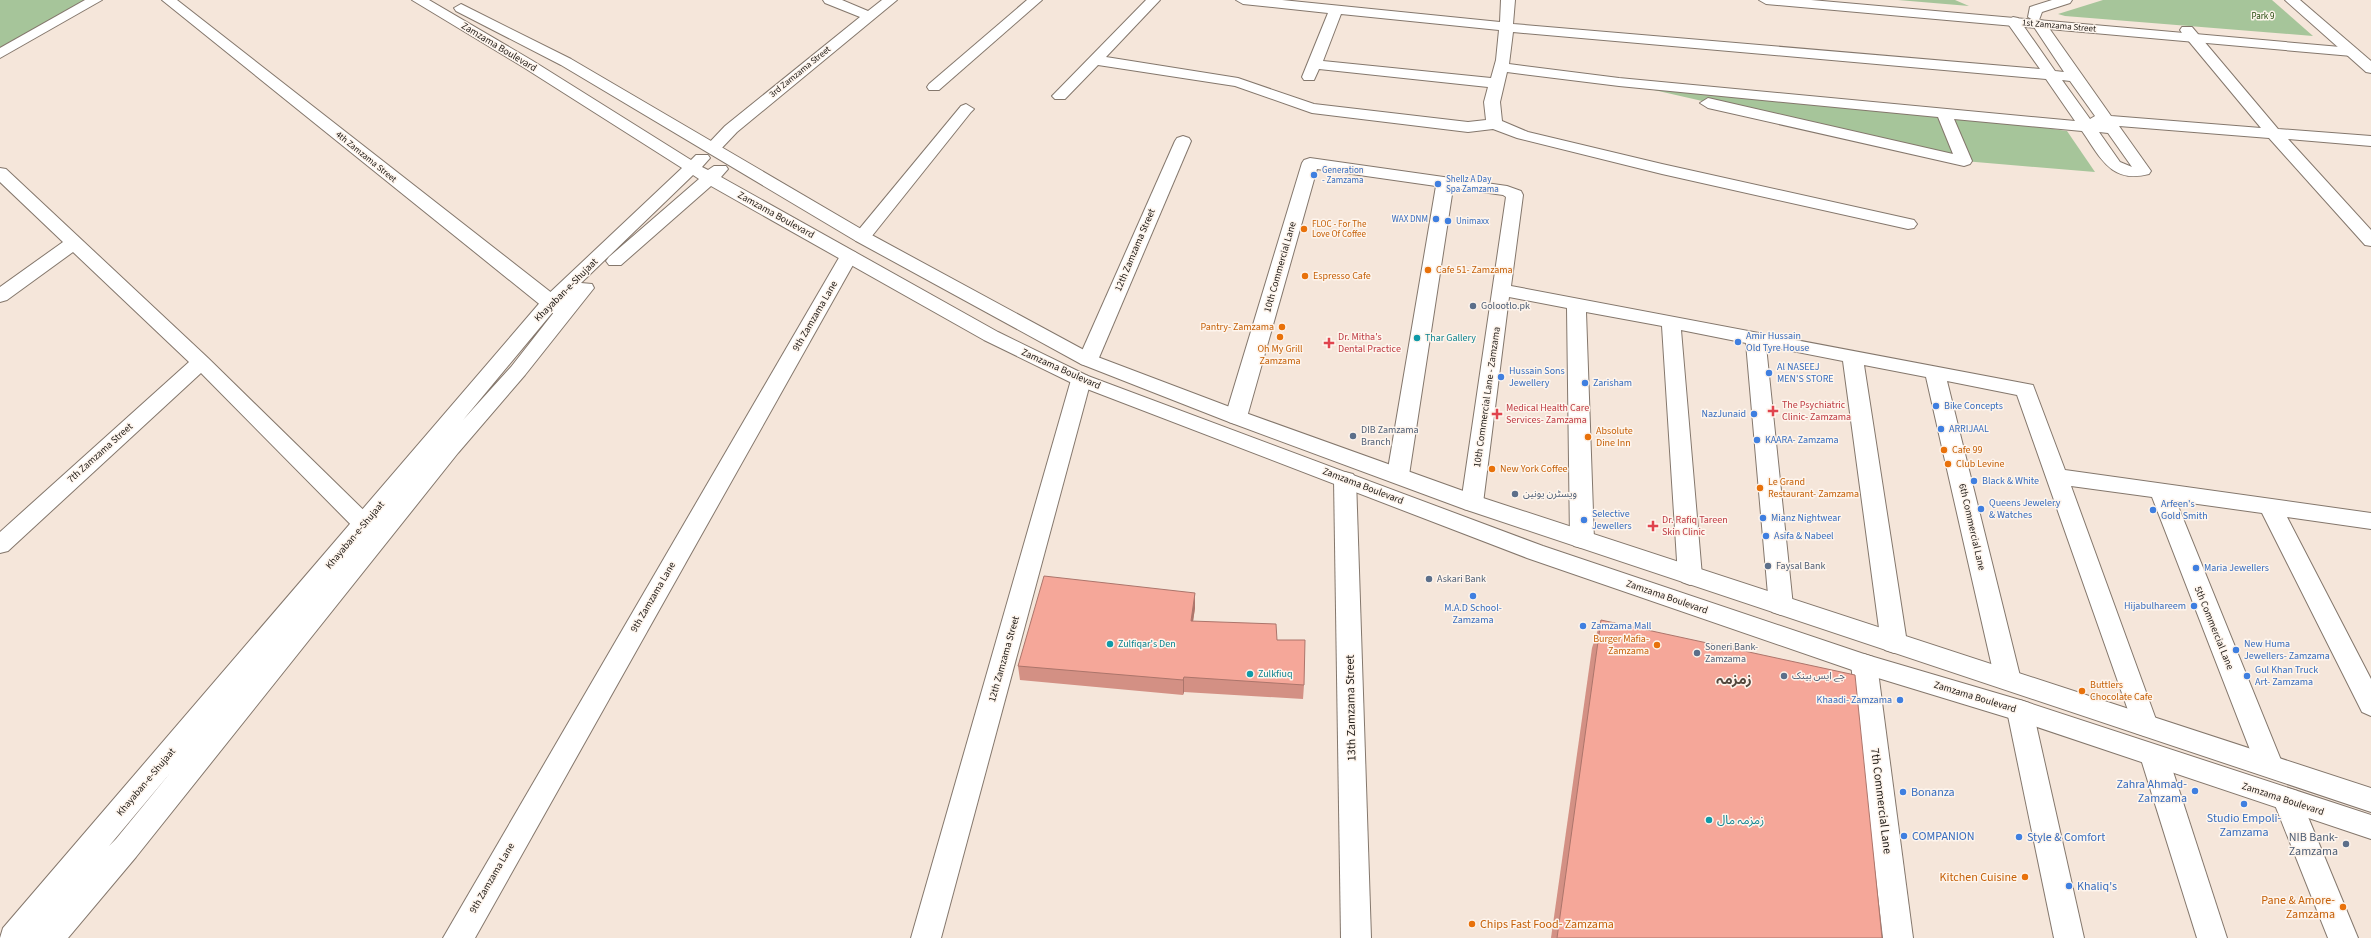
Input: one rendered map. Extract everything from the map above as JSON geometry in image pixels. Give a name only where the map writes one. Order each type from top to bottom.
[{"type":"street","points":[[0,54],[95,0]]},
{"type":"street","name":"4th Zamzama Street","points":[[169,0],[557,308]]},
{"type":"street","name":"Zamzama Boulevard","points":[[419,0],[528,64],[701,173],[856,246]]},
{"type":"street","name":"Zamzama Boulevard","points":[[446,0],[566,62],[722,154],[991,336],[1084,370],[1345,479],[1535,552],[1864,664],[2020,711],[2371,827]]},
{"type":"street","points":[[830,0],[870,16]]},
{"type":"street","name":"3rd Zamzama Street","points":[[722,154],[730,129],[890,0]]},
{"type":"street","points":[[934,87],[1035,0]]},
{"type":"street","points":[[1060,96],[1153,0]]},
{"type":"street","points":[[1243,0],[1506,27],[2075,77]]},
{"type":"street","points":[[1495,124],[1491,114],[1495,83],[1501,67],[1508,0]]},
{"type":"street","name":"1st Zamzama Street","points":[[1766,0],[1822,3],[2013,22],[2037,20]]},
{"type":"street","name":"1st Zamzama Street","points":[[1841,0],[2037,20],[2347,48]]},
{"type":"street","points":[[2013,22],[2114,165],[2128,172],[2143,171],[2075,77],[2037,20],[2035,10],[2065,0]]},
{"type":"street","points":[[2292,0],[2371,69]]},
{"type":"street","points":[[1336,9],[1311,70],[1495,83]]},
{"type":"street","points":[[2190,34],[2270,129],[2371,241]]},
{"type":"street","points":[[1095,60],[1238,82],[1312,108],[1468,127],[1495,124],[1523,135],[1662,169],[1908,224]]},
{"type":"street","points":[[1501,67],[1619,82],[1944,113],[2084,123],[2106,120],[2270,129],[2371,130]]},
{"type":"street","points":[[1619,82],[1964,161],[1944,113]]},
{"type":"street","name":"9th Zamzama Lane","points":[[458,938],[856,246],[966,109]]},
{"type":"street","points":[[2270,129],[2371,141]]},
{"type":"street","name":"12th Zamzama Street","points":[[926,938],[1084,370],[1183,140]]},
{"type":"street","name":"Khayaban-e-Shujaat","points":[[22,937],[371,530],[557,308],[574,299],[722,154]]},
{"type":"street","name":"10th Commercial Lane","points":[[1236,417],[1310,163],[1445,183]]},
{"type":"street","points":[[0,173],[201,362],[371,530]]},
{"type":"street","points":[[1398,475],[1445,183]]},
{"type":"street","name":"10th Commercial Lane - Zamzama","points":[[1445,183],[1507,191],[1515,195],[1472,503]]},
{"type":"street","points":[[0,296],[74,243]]},
{"type":"street","points":[[1501,290],[1935,374],[2026,390],[2145,725]]},
{"type":"street","points":[[1576,304],[1582,540]]},
{"type":"street","points":[[1671,322],[1690,576]]},
{"type":"street","points":[[1755,339],[1781,606]]},
{"type":"street","points":[[1853,358],[1894,643]]},
{"type":"street","name":"7th Zamzama Street","points":[[0,545],[201,362]]},
{"type":"street","name":"Zamzama Boulevard","points":[[1084,370],[1236,417],[1472,503],[1781,606],[2269,765],[2371,800]]},
{"type":"street","name":"6th Commercial Lane","points":[[1935,374],[2008,680]]},
{"type":"street","points":[[2056,476],[2371,521]]},
{"type":"street","name":"13th Zamzama Street","points":[[1345,479],[1356,938]]},
{"type":"street","name":"5th Commercial Lane","points":[[2160,490],[2269,765]]},
{"type":"street","points":[[2270,506],[2371,705]]},
{"type":"street","name":"Khayaban-e-Shujaat","points":[[49,938],[131,842],[371,530]]},
{"type":"street","name":"7th Commercial Lane","points":[[1864,664],[1898,938]]},
{"type":"street","points":[[2020,711],[2069,938]]},
{"type":"street","points":[[2154,756],[2212,938]]},
{"type":"street","points":[[2287,800],[2343,938]]},
{"type":"green space","points":[[0,0],[88,0],[0,49]]},
{"type":"green space","points":[[1898,0],[1955,0],[1969,6]]},
{"type":"green space","name":"Park 9","points":[[2103,0],[2272,0],[2313,36],[2065,16],[2058,14]]},
{"type":"green space","points":[[1619,82],[1944,113],[2067,131],[2095,172],[1964,161]]},
{"type":"building","points":[[1044,576],[1195,593],[1191,621],[1276,624],[1277,640],[1305,640],[1304,685],[1184,677],[1183,680],[1018,666]]},
{"type":"building","name":"زمزمہ مال","points":[[1601,620],[1855,675],[1882,938],[1557,938]]},
{"type":"place","name":"Generation - Zamzama","points":[[1314,175]]},
{"type":"place","name":"Shellz A Day Spa Zamzama","points":[[1438,184]]},
{"type":"place","name":"WAX DNM","points":[[1436,219]]},
{"type":"place","name":"Unimaxx","points":[[1448,221]]},
{"type":"place","name":"FLOC - For The Love Of Coffee","points":[[1304,229]]},
{"type":"place","name":"Cafe 51- Zamzama","points":[[1428,270]]},
{"type":"place","name":"Espresso Cafe","points":[[1305,276]]},
{"type":"place","name":"Golootlo.pk","points":[[1473,306]]},
{"type":"place","name":"Pantry- Zamzama","points":[[1282,327]]},
{"type":"place","name":"Oh My Grill Zamzama","points":[[1280,337]]},
{"type":"place","name":"Thar Gallery","points":[[1417,338]]},
{"type":"place","name":"Amir Hussain Old Tyre House","points":[[1738,342]]},
{"type":"place","name":"Dr. Mitha's Dental Practice","points":[[1329,343]]},
{"type":"place","name":"Al NASEEJ MEN'S STORE","points":[[1769,373]]},
{"type":"place","name":"Hussain Sons Jewellery","points":[[1501,377]]},
{"type":"place","name":"Zarisham","points":[[1585,383]]},
{"type":"place","name":"Bike Concepts","points":[[1936,406]]},
{"type":"place","name":"The Psychiatric Clinic- Zamzama","points":[[1773,411]]},
{"type":"place","name":"Medical Health Care Services- Zamzama","points":[[1497,414]]},
{"type":"place","name":"NazJunaid","points":[[1754,414]]},
{"type":"place","name":"ARRIJAAL","points":[[1941,429]]},
{"type":"place","name":"DIB Zamzama Branch","points":[[1353,436]]},
{"type":"place","name":"Absolute Dine Inn","points":[[1588,437]]},
{"type":"place","name":"KAARA- Zamzama","points":[[1757,440]]},
{"type":"place","name":"Cafe 99","points":[[1944,450]]},
{"type":"place","name":"Club Levine","points":[[1948,464]]},
{"type":"place","name":"New York Coffee","points":[[1492,469]]},
{"type":"place","name":"Black & White","points":[[1974,481]]},
{"type":"place","name":"Le Grand Restaurant- Zamzama","points":[[1760,488]]},
{"type":"place","name":"ویسٹرن یونین","points":[[1515,494]]},
{"type":"place","name":"Queens Jewelery & Watches","points":[[1981,509]]},
{"type":"place","name":"Arfeen's Gold Smith","points":[[2153,510]]},
{"type":"place","name":"Mianz Nightwear","points":[[1763,518]]},
{"type":"place","name":"Selective Jewellers","points":[[1584,520]]},
{"type":"place","name":"Dr. Rafiq Tareen Skin Clinic","points":[[1653,526]]},
{"type":"place","name":"Asifa & Nabeel","points":[[1766,536]]},
{"type":"place","name":"Faysal Bank","points":[[1768,566]]},
{"type":"place","name":"Maria Jewellers","points":[[2196,568]]},
{"type":"place","name":"Askari Bank","points":[[1429,579]]},
{"type":"place","name":"M.A.D School- Zamzama","points":[[1473,596]]},
{"type":"place","name":"Hijabulhareem","points":[[2194,606]]},
{"type":"place","name":"Zamzama Mall","points":[[1583,626]]},
{"type":"place","name":"Zulfiqar's Den","points":[[1110,644]]},
{"type":"place","name":"Burger Mafia- Zamzama","points":[[1657,645]]},
{"type":"place","name":"New Huma Jewellers- Zamzama","points":[[2236,650]]},
{"type":"place","name":"Soneri Bank- Zamzama","points":[[1697,653]]},
{"type":"place","name":"Zulkfiuq","points":[[1250,674]]},
{"type":"place","name":"جے ایس بینک","points":[[1784,676]]},
{"type":"place","name":"Gul Khan Truck Art- Zamzama","points":[[2247,676]]},
{"type":"place","name":"Buttlers Chocolate Cafe","points":[[2082,691]]},
{"type":"place","name":"Khaadi- Zamzama","points":[[1900,700]]},
{"type":"place","name":"Zahra Ahmad- Zamzama","points":[[2195,791]]},
{"type":"place","name":"Bonanza","points":[[1903,792]]},
{"type":"place","name":"Studio Empoli- Zamzama","points":[[2244,804]]},
{"type":"place","name":"زمزمہ مال","points":[[1709,820]]},
{"type":"place","name":"COMPANION","points":[[1904,836]]},
{"type":"place","name":"Style & Comfort","points":[[2019,837]]},
{"type":"place","name":"NIB Bank- Zamzama","points":[[2346,844]]},
{"type":"place","name":"Kitchen Cuisine","points":[[2025,877]]},
{"type":"place","name":"Khaliq's","points":[[2069,886]]},
{"type":"place","name":"Pane & Amore- Zamzama","points":[[2343,907]]},
{"type":"place","name":"Chips Fast Food- Zamzama","points":[[1472,924]]},
{"type":"district","name":"زمزمہ","points":[[1734,680]]}]
